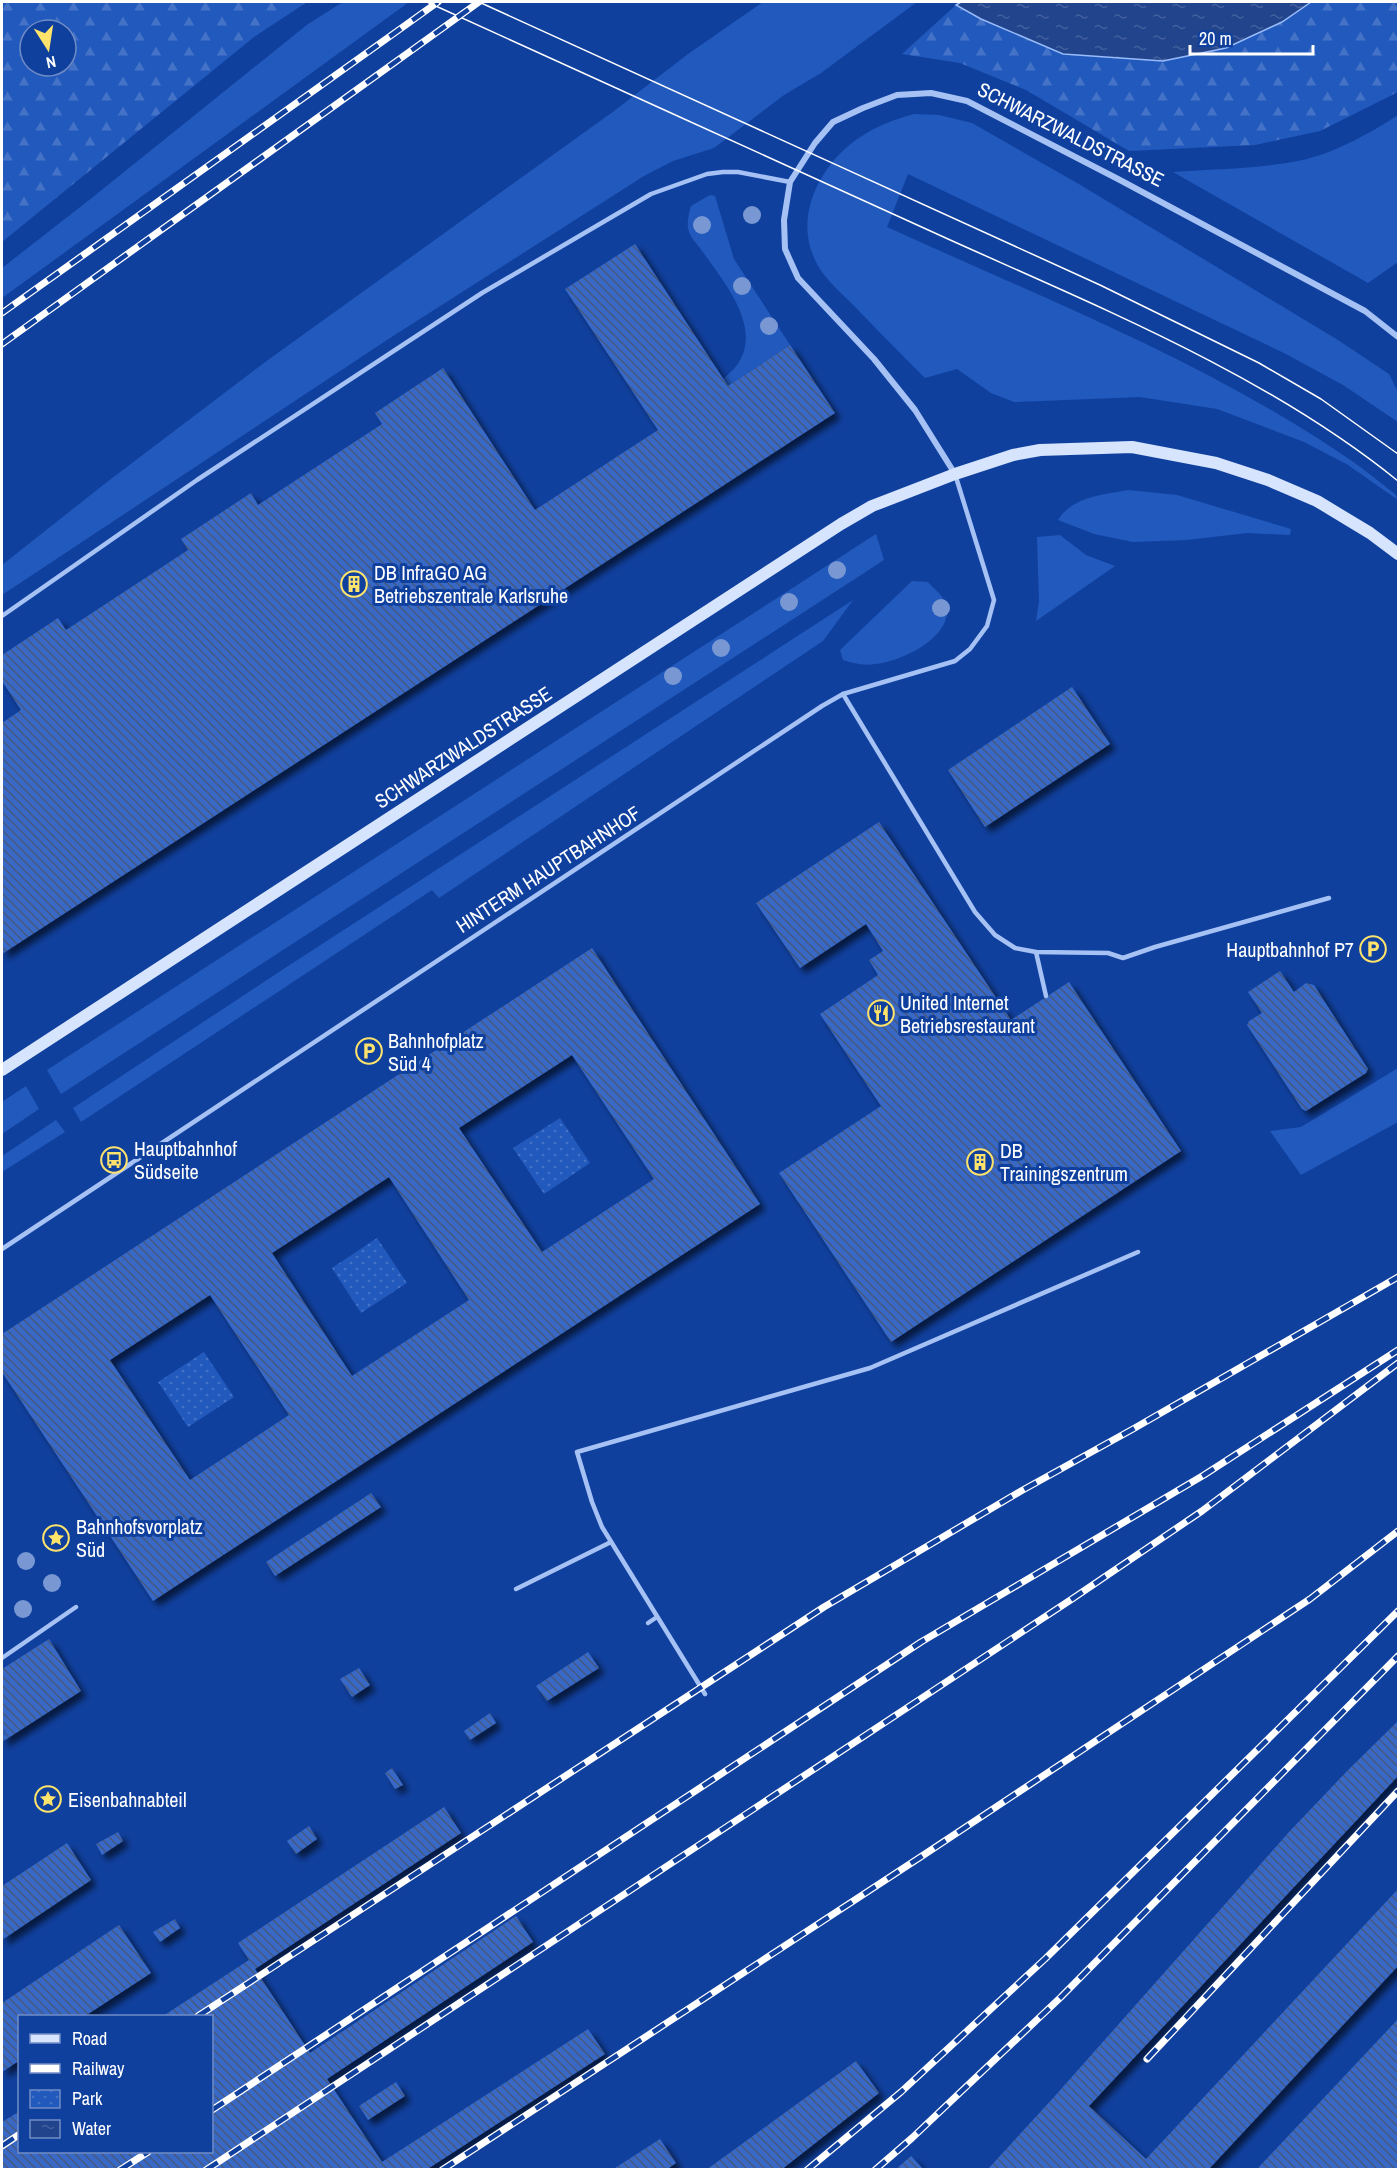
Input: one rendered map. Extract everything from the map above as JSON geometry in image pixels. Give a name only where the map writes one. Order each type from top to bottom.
[{"type":"main road","name":"SCHWARZWALDSTRASSE","points":[[2,1070],[841,524],[872,506],[955,474],[1013,455],[1040,450],[1132,447],[1216,463],[1268,480],[1317,501],[1370,533],[1398,554]]},
{"type":"street","name":"SCHWARZWALDSTRASSE","points":[[955,474],[915,410],[874,358],[798,278],[785,249],[784,220],[790,182],[815,143],[833,122],[897,95],[931,93],[967,101],[1119,179],[1365,311],[1398,337]]},
{"type":"lane","points":[[2,616],[197,480],[482,293],[651,194],[707,174],[723,172],[738,172],[790,182]]},
{"type":"lane","name":"HINTERM HAUPTBAHNHOF","points":[[2,1249],[822,706],[843,694],[954,661],[970,649],[987,626],[994,600],[955,474]]},
{"type":"lane","points":[[843,694],[975,912],[995,935],[1015,948],[1036,952],[1108,953],[1124,958],[1155,947],[1329,898]]},
{"type":"lane","points":[[1036,952],[1046,996]]},
{"type":"lane","points":[[705,1694],[602,1527],[577,1452],[870,1368],[1138,1252]]},
{"type":"lane","points":[[516,1589],[611,1542]]},
{"type":"lane","points":[[2,1658],[76,1606]]},
{"type":"lane","points":[[648,1623],[657,1617]]},
{"type":"green space","points":[[2,2],[307,2],[254,37],[2,242]]},
{"type":"green space","points":[[343,2],[409,2],[2,298],[2,268],[308,24]]},
{"type":"green space","points":[[763,2],[917,2],[821,73],[784,95],[714,148],[673,161],[644,176],[390,338],[2,595],[2,565],[107,482],[268,360],[614,111],[688,54]]},
{"type":"green space","points":[[1311,2],[1398,2],[1398,92],[1320,131],[1255,145],[1129,151],[1026,90],[960,63],[902,54],[956,5],[981,19],[1282,22]]},
{"type":"green space","points":[[914,114],[939,115],[972,123],[1077,183],[1338,340],[1389,374],[1398,392],[1398,422],[1343,385],[1286,354],[908,174],[887,227],[1061,304],[1232,388],[1287,419],[1347,458],[1395,494],[1398,500],[1348,465],[1304,442],[1217,409],[1140,397],[1014,402],[991,393],[957,369],[925,378],[822,272],[811,249],[807,225],[811,200],[816,188],[830,165],[840,154],[850,144],[874,129]]},
{"type":"green space","points":[[1398,115],[1398,262],[1368,283],[1173,172],[1257,167],[1307,159],[1354,140]]},
{"type":"green space","points":[[710,195],[715,196],[734,259],[790,345],[728,386],[723,379],[737,365],[745,349],[746,333],[742,317],[726,284],[692,238],[688,228],[691,206]]},
{"type":"green space","points":[[1128,490],[1177,495],[1291,529],[1290,535],[1247,533],[1187,540],[1133,542],[1094,534],[1058,520],[1064,512],[1080,501]]},
{"type":"green space","points":[[876,534],[884,560],[61,1094],[47,1070]]},
{"type":"green space","points":[[1060,535],[1086,555],[1115,566],[1036,621],[1039,601],[1037,537]]},
{"type":"green space","points":[[912,581],[928,582],[944,600],[947,608],[946,619],[941,630],[922,647],[897,659],[866,665],[843,660],[840,650]]},
{"type":"green space","points":[[853,600],[823,641],[439,898],[432,890],[81,1122],[73,1108]]},
{"type":"green space","points":[[1398,1068],[1398,1122],[1301,1175],[1270,1131],[1301,1127]]},
{"type":"green space","points":[[26,1086],[39,1109],[2,1134],[2,1102]]},
{"type":"green space","points":[[560,1118],[590,1163],[544,1194],[513,1148]]},
{"type":"green space","points":[[56,1120],[65,1132],[2,1172],[2,1156]]},
{"type":"green space","points":[[377,1238],[407,1283],[361,1313],[332,1268]]},
{"type":"green space","points":[[204,1352],[234,1397],[188,1427],[158,1382]]},
{"type":"water","points":[[961,2],[1311,2],[1282,22],[1226,48],[1163,61],[1063,54],[981,19],[956,5]]},
{"type":"building","name":"DB InfraGO AG Betriebszentrale Karlsruhe","points":[[635,244],[728,386],[790,345],[835,413],[2,954],[2,723],[21,710],[2,681],[2,655],[58,618],[66,630],[188,550],[181,539],[251,493],[258,505],[382,424],[375,413],[443,368],[535,510],[658,430],[565,289]]},
{"type":"building","points":[[1072,687],[1110,744],[985,827],[948,770]]},
{"type":"building","name":"DB Trainingszentrum","points":[[879,822],[1011,1020],[1069,982],[1181,1151],[891,1342],[779,1173],[881,1106],[820,1014],[878,975],[869,960],[883,951],[866,924],[800,968],[756,903]]},
{"type":"building","points":[[592,948],[760,1204],[153,1601],[2,1372],[2,1334]],"holes":[[[572,1055],[654,1179],[542,1252],[459,1128]],[[389,1177],[469,1300],[352,1376],[272,1253]],[[210,1295],[289,1415],[190,1480],[110,1360]]]},
{"type":"building","points":[[1280,971],[1294,992],[1306,983],[1314,985],[1368,1069],[1366,1073],[1306,1111],[1302,1109],[1247,1025],[1249,1021],[1262,1013],[1248,992]]},
{"type":"building","points":[[371,1493],[381,1507],[275,1576],[266,1562]]},
{"type":"building","points":[[49,1639],[81,1691],[2,1742],[2,1669]]},
{"type":"building","points":[[588,1652],[599,1668],[547,1701],[536,1686]]},
{"type":"building","points":[[359,1668],[370,1685],[352,1697],[340,1679]]},
{"type":"building","points":[[490,1713],[496,1723],[470,1740],[464,1731]]},
{"type":"building","points":[[1398,1721],[1398,1776],[1089,2106],[1146,2159],[1398,1889],[1398,1966],[1208,2170],[987,2170],[1289,1832]]},
{"type":"building","points":[[392,1768],[403,1785],[395,1789],[385,1773]]},
{"type":"building","points":[[444,1807],[461,1833],[255,1969],[310,2053],[516,1916],[533,1942],[327,2079],[382,2162],[588,2029],[605,2054],[426,2170],[2,2170],[2,2122],[18,2112],[18,2153],[213,2153],[213,2015],[165,2015],[249,1960],[238,1943]]},
{"type":"building","points":[[309,1826],[317,1839],[296,1854],[287,1841]]},
{"type":"building","points":[[118,1832],[123,1841],[102,1855],[96,1844]]},
{"type":"building","points":[[67,1843],[91,1880],[2,1940],[2,1886]]},
{"type":"building","points":[[175,1919],[180,1928],[160,1942],[153,1932]]},
{"type":"building","points":[[119,1925],[151,1973],[87,2015],[18,2015],[18,2061],[2,2072],[2,2003]]},
{"type":"building","points":[[1398,2019],[1398,2170],[1259,2170],[1258,2168]]},
{"type":"building","points":[[856,2061],[879,2093],[781,2170],[706,2170]]},
{"type":"building","points":[[396,2082],[405,2096],[368,2120],[359,2106]]},
{"type":"building","points":[[660,2139],[676,2163],[666,2170],[612,2170]]},
{"type":"building","points":[[911,2156],[924,2170],[895,2170]]},
{"type":"tunnel","points":[[2,1730],[6,1739]]},
{"type":"tram line","points":[[427,2],[1181,346],[1294,408],[1347,443],[1398,481]]},
{"type":"tram line","points":[[479,2],[1100,285],[1259,363],[1321,399],[1398,454]]},
{"type":"railway","points":[[2,313],[438,2]]},
{"type":"railway","points":[[2,344],[479,2]]},
{"type":"railway","points":[[200,2015],[824,1607],[1021,1491],[1398,1277]]},
{"type":"railway","points":[[213,2109],[921,1642],[1204,1475],[1398,1350]]},
{"type":"railway","points":[[206,2170],[1202,1511],[1398,1363]]},
{"type":"railway","points":[[442,2170],[1310,1599],[1398,1531]]},
{"type":"railway","points":[[807,2170],[901,2092],[1045,1959],[1398,1611]]},
{"type":"railway","points":[[875,2170],[1061,1997],[1398,1656]]},
{"type":"railway","points":[[1147,2059],[1398,1791]]},
{"type":"railway","points":[[2,2146],[18,2135]]},
{"type":"railway","points":[[120,2170],[146,2153]]},
{"type":"place","name":"DB InfraGO AG Betriebszentrale Karlsruhe","points":[[354,584]]},
{"type":"place","name":"Hauptbahnhof P7","points":[[1373,949]]},
{"type":"place","name":"United Internet Betriebsrestaurant","points":[[881,1013]]},
{"type":"place","name":"Bahnhofplatz Süd 4","points":[[369,1051]]},
{"type":"place","name":"Hauptbahnhof Südseite","points":[[114,1160]]},
{"type":"place","name":"DB Trainingszentrum","points":[[980,1162]]},
{"type":"place","name":"Bahnhofsvorplatz Süd","points":[[56,1538]]},
{"type":"place","name":"Eisenbahnabteil","points":[[48,1799]]}]
